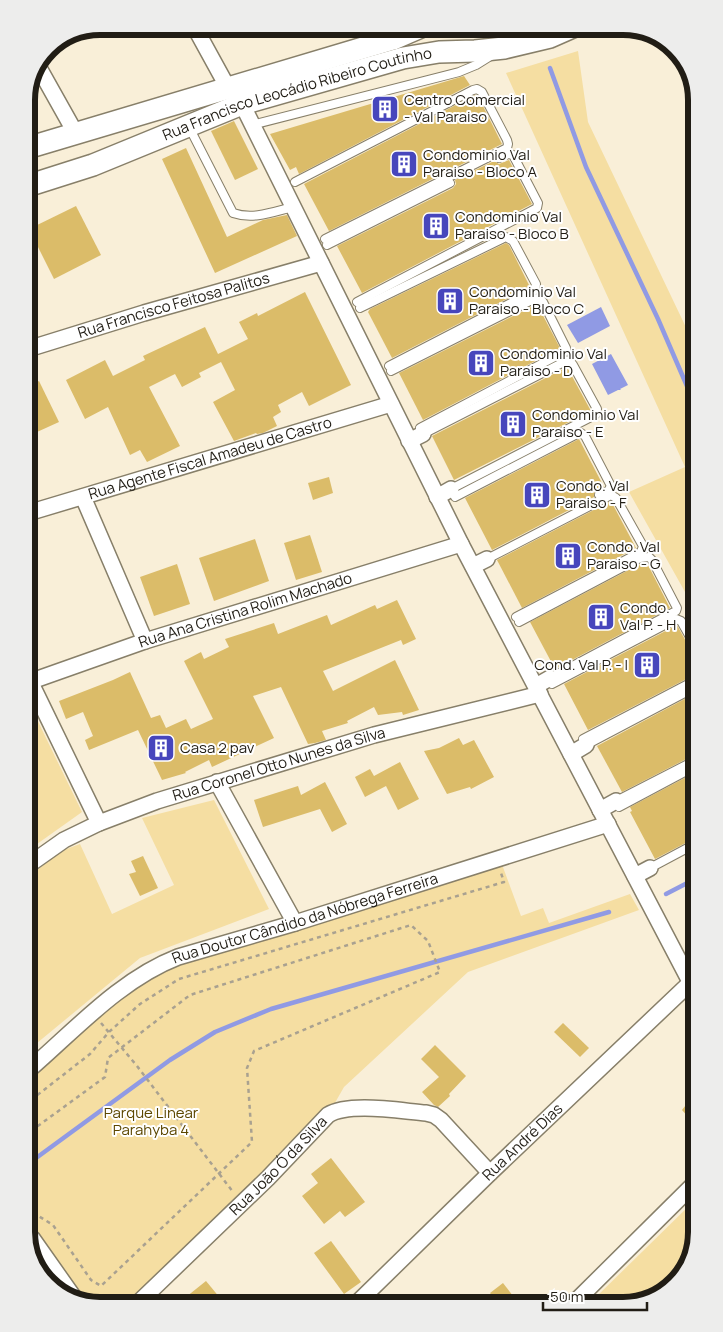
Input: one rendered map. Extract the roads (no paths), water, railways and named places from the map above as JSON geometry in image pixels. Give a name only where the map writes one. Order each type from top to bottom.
[{"type":"main road","name":"Rua Francisco Leocádio Ribeiro Coutinho","points":[[35,183],[93,165],[188,125],[235,96],[405,35]]},
{"type":"main road","name":"Rua Francisco Leocádio Ribeiro Coutinho","points":[[35,146],[76,134],[402,58],[439,52],[504,48],[541,35]]},
{"type":"street","points":[[199,35],[289,185],[293,207],[320,249],[383,372],[391,404],[415,434],[446,497],[461,544],[479,561],[511,623],[538,690],[688,978]]},
{"type":"street","points":[[41,72],[76,134]]},
{"type":"street","name":"Rua Francisco Feitosa Palitos","points":[[35,347],[144,313],[320,249]]},
{"type":"street","name":"Rua Agente Fiscal Amadeu de Castro","points":[[35,511],[391,404]]},
{"type":"street","points":[[82,496],[145,641]]},
{"type":"street","name":"Rua Ana Cristina Rolim Machado","points":[[35,680],[145,641],[461,544]]},
{"type":"street","name":"Rua Coronel Otto Nunes da Silva","points":[[35,860],[64,840],[99,823],[157,801],[374,735],[538,690],[551,681]]},
{"type":"street","points":[[35,694],[99,823]]},
{"type":"street","points":[[569,751],[585,742]]},
{"type":"street","points":[[216,782],[295,923]]},
{"type":"street","name":"Rua Doutor Cândido da Nóbrega Ferreira","points":[[35,1064],[127,985],[160,964],[496,860],[604,817],[618,804]]},
{"type":"street","points":[[635,876],[650,868]]},
{"type":"street","name":"Rua André Dias","points":[[363,1297],[490,1173],[688,993]]},
{"type":"street","name":"Rua João Ó da Silva","points":[[144,1297],[268,1178],[328,1115],[346,1108],[434,1115],[441,1120],[490,1173]]},
{"type":"street","points":[[580,1297],[688,1190]]},
{"type":"street","points":[[46,1267],[61,1283]]},
{"type":"lane","points":[[252,125],[459,72],[476,65],[504,48]]},
{"type":"lane","points":[[289,185],[477,89],[482,92],[503,132],[508,144],[503,151],[320,249]]},
{"type":"lane","points":[[188,125],[233,213],[242,216],[259,216],[293,207]]},
{"type":"lane","points":[[320,249],[508,154],[513,155],[538,203],[538,208],[351,308]]},
{"type":"lane","points":[[351,308],[506,236],[513,240],[536,284],[535,290],[532,292],[383,372]]},
{"type":"lane","points":[[383,372],[534,299],[539,298],[543,302],[566,348],[566,352],[415,434]]},
{"type":"lane","points":[[415,434],[566,361],[570,361],[573,365],[597,409],[596,414],[593,416],[446,497]]},
{"type":"lane","points":[[446,497],[581,433],[585,436],[610,484],[611,486],[608,491],[479,561]]},
{"type":"lane","points":[[479,561],[611,495],[616,498],[643,546],[641,552],[511,623]]},
{"type":"lane","points":[[511,623],[640,558],[652,560],[677,608],[676,611],[551,681]]},
{"type":"lane","points":[[551,681],[676,619],[681,621],[688,633]]},
{"type":"lane","points":[[585,742],[688,684]]},
{"type":"lane","points":[[585,742],[688,691]]},
{"type":"lane","points":[[618,804],[688,764]]},
{"type":"lane","points":[[618,804],[688,771]]},
{"type":"lane","points":[[650,868],[688,848]]},
{"type":"water","points":[[601,307],[610,326],[578,343],[567,325]]},
{"type":"water","points":[[611,354],[628,385],[608,395],[592,364]]},
{"type":"waterway","points":[[550,68],[586,167],[658,319],[688,388]]},
{"type":"waterway","points":[[666,894],[688,883]]},
{"type":"waterway","points":[[35,1159],[170,1060],[215,1032],[271,1009],[609,912]]},
{"type":"place","name":"Centro Comercial - Val Paraiso","points":[[385,109]]},
{"type":"place","name":"Condominio Val Paraiso - Bloco A","points":[[404,164]]},
{"type":"place","name":"Condominio Val Paraiso - Bloco B","points":[[436,226]]},
{"type":"place","name":"Condominio Val Paraiso - Bloco C","points":[[450,301]]},
{"type":"place","name":"Condominio Val Paraiso - D","points":[[481,363]]},
{"type":"place","name":"Condominio Val Paraiso - E","points":[[513,424]]},
{"type":"place","name":"Condo. Val Paraiso - F","points":[[537,495]]},
{"type":"place","name":"Condo. Val Paraiso - G","points":[[568,556]]},
{"type":"place","name":"Condo. Val P. - H","points":[[601,617]]},
{"type":"place","name":"Cond. Val P. - I","points":[[647,665]]},
{"type":"place","name":"Casa 2 pav","points":[[161,748]]},
{"type":"park label","name":"Parque Linear Parahyba 4","points":[[151,1122]]}]
